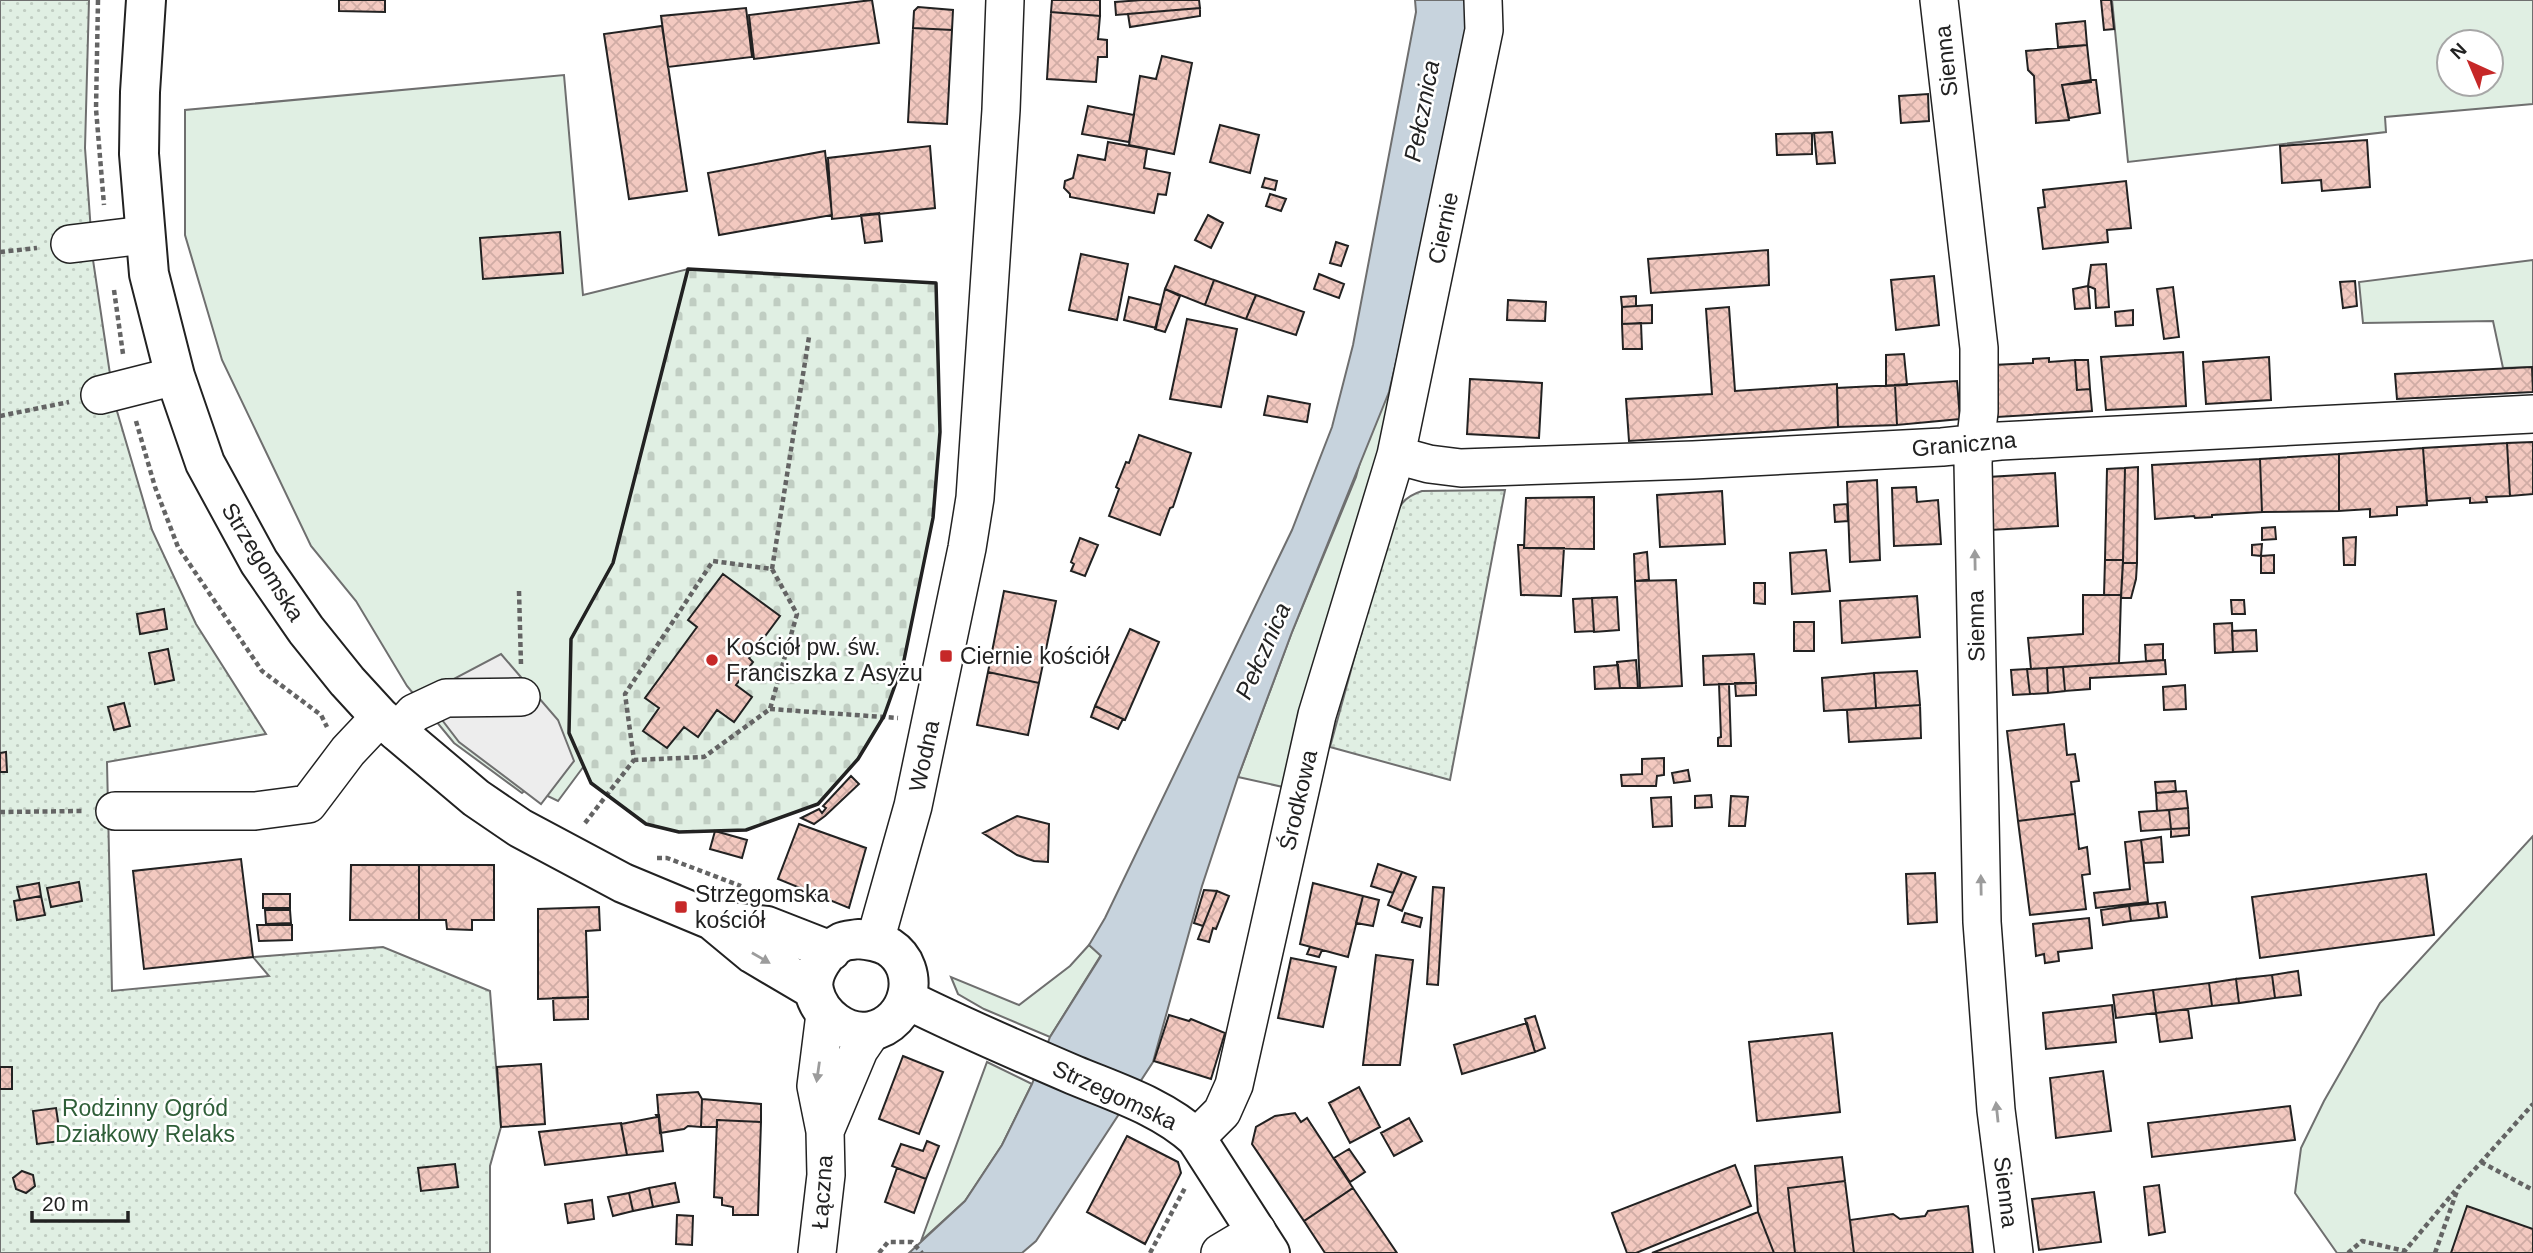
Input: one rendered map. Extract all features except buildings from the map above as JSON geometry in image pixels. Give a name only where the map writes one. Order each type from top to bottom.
[{"type":"main road","name":"Strzegomska","points":[[146,0],[139,142],[149,274],[175,376],[205,463],[259,562],[306,630],[347,681],[389,724],[476,798],[520,828],[623,883],[712,920],[766,926],[831,951]]},
{"type":"main road","name":"Strzegomska","points":[[712,920],[819,1002]]},
{"type":"main road","points":[[875,940],[891,949],[903,962],[908,980],[908,1000],[886,1026],[860,1032],[841,1027],[819,1002],[818,967],[843,941],[875,940]]},
{"type":"main road","name":"Strzegomska","points":[[908,1000],[992,1040],[1145,1105],[1185,1128],[1196,1138],[1263,1242]]},
{"type":"street","name":"Wodna","points":[[875,940],[913,806],[967,548],[979,443],[1001,110],[1004,0]]},
{"type":"street","name":"Ciernie","points":[[1396,455],[1484,30],[1483,0]]},
{"type":"street","name":"Sienna","points":[[1939,0],[1979,348],[1979,412],[1973,462],[1982,922],[1996,1110],[2014,1253]]},
{"type":"street","points":[[69,244],[144,235]]},
{"type":"street","points":[[100,395],[175,376]]},
{"type":"street","name":"Graniczna","points":[[1396,455],[1429,464],[1461,468],[1693,460],[1976,444],[2000,440],[2533,414]]},
{"type":"street","name":"Środkowa","points":[[1196,1138],[1222,1112],[1234,1085],[1317,715],[1396,455]]},
{"type":"street","points":[[115,811],[256,811],[308,804],[348,751],[389,724],[446,698],[521,698]]},
{"type":"street","name":"Łączna","points":[[817,1253],[826,1175],[825,1131],[816,1086],[819,1002]]},
{"type":"street","name":"Łączna","points":[[825,1131],[859,1050],[872,1031]]},
{"type":"street","points":[[1220,1253],[1263,1242]]},
{"type":"path","points":[[634,760],[704,757],[770,709],[797,614],[772,569],[808,337]]},
{"type":"path","points":[[0,416],[100,395]]},
{"type":"path","points":[[584,824],[634,760],[625,694],[713,561],[772,569]]},
{"type":"path","points":[[519,592],[521,698]]},
{"type":"path","points":[[770,709],[932,722]]},
{"type":"path","points":[[0,812],[115,811]]},
{"type":"path","points":[[2348,1253],[2362,1241],[2404,1252],[2533,1104]]},
{"type":"path","points":[[2481,1162],[2533,1190]]},
{"type":"path","points":[[1150,1253],[1186,1185]]},
{"type":"path","points":[[2435,1253],[2458,1188]]},
{"type":"path","points":[[880,1253],[888,1242],[912,1242],[922,1253]]},
{"type":"green space","name":"Rodzinny Ogród Działkowy Relaks","points":[[0,0],[89,0],[85,148],[93,260],[114,401],[152,530],[196,624],[266,734],[107,762],[112,991],[269,976],[253,957],[383,947],[490,991],[501,1127],[490,1166],[490,1253],[0,1253]]},
{"type":"green space","points":[[2112,0],[2533,0],[2533,104],[2385,117],[2386,132],[2128,162]]},
{"type":"green space","points":[[564,75],[583,295],[688,269],[613,563],[571,639],[569,733],[584,766],[558,801],[529,787],[522,793],[454,743],[407,686],[356,601],[311,546],[222,360],[185,235],[185,110]]},
{"type":"green space","points":[[1448,142],[1396,401],[1283,787],[1238,777],[1292,632],[1356,477]]},
{"type":"green space","points":[[2533,260],[2533,378],[2532,367],[2503,368],[2493,321],[2363,323],[2359,282]]},
{"type":"green space","points":[[688,269],[936,283],[940,432],[933,518],[904,660],[884,716],[858,759],[818,804],[746,830],[679,832],[646,824],[591,783],[569,733],[571,639],[613,563]]},
{"type":"green space","points":[[1505,490],[1450,780],[1330,747],[1391,524],[1399,507],[1410,496],[1422,491]]},
{"type":"green space","points":[[2533,836],[2533,1253],[2337,1253],[2295,1193],[2301,1148],[2324,1101],[2380,1003]]},
{"type":"green space","points":[[1089,945],[1101,955],[1050,1037],[984,1009],[958,994],[951,977],[1019,1005],[1070,966]]},
{"type":"green space","points":[[987,1062],[1032,1084],[1002,1145],[965,1201],[921,1241]]},
{"type":"shaded area","points":[[501,654],[558,720],[574,761],[541,804],[459,742],[426,699],[446,683]]},
{"type":"water","name":"Pełcznica","points":[[1415,0],[1467,0],[1466,30],[1448,142],[1389,392],[1292,632],[1238,777],[1202,886],[1153,1062],[1036,1241],[1022,1253],[909,1253],[965,1201],[1002,1145],[1032,1084],[1050,1037],[1101,956],[1089,945],[1105,918],[1292,530],[1332,427],[1353,345],[1416,12]]},
{"type":"wall","points":[[688,269],[936,283],[940,432],[933,518],[904,660],[884,716],[858,759],[818,804],[746,830],[679,832],[646,824],[591,783],[569,733],[571,639],[613,563],[688,269]]},
{"type":"place","name":"Ciernie kościół","points":[[946,656]]},
{"type":"place","name":"Kościół pw. św. Franciszka z Asyżu","points":[[712,660]]},
{"type":"place","name":"Strzegomska kościół","points":[[681,907]]}]
